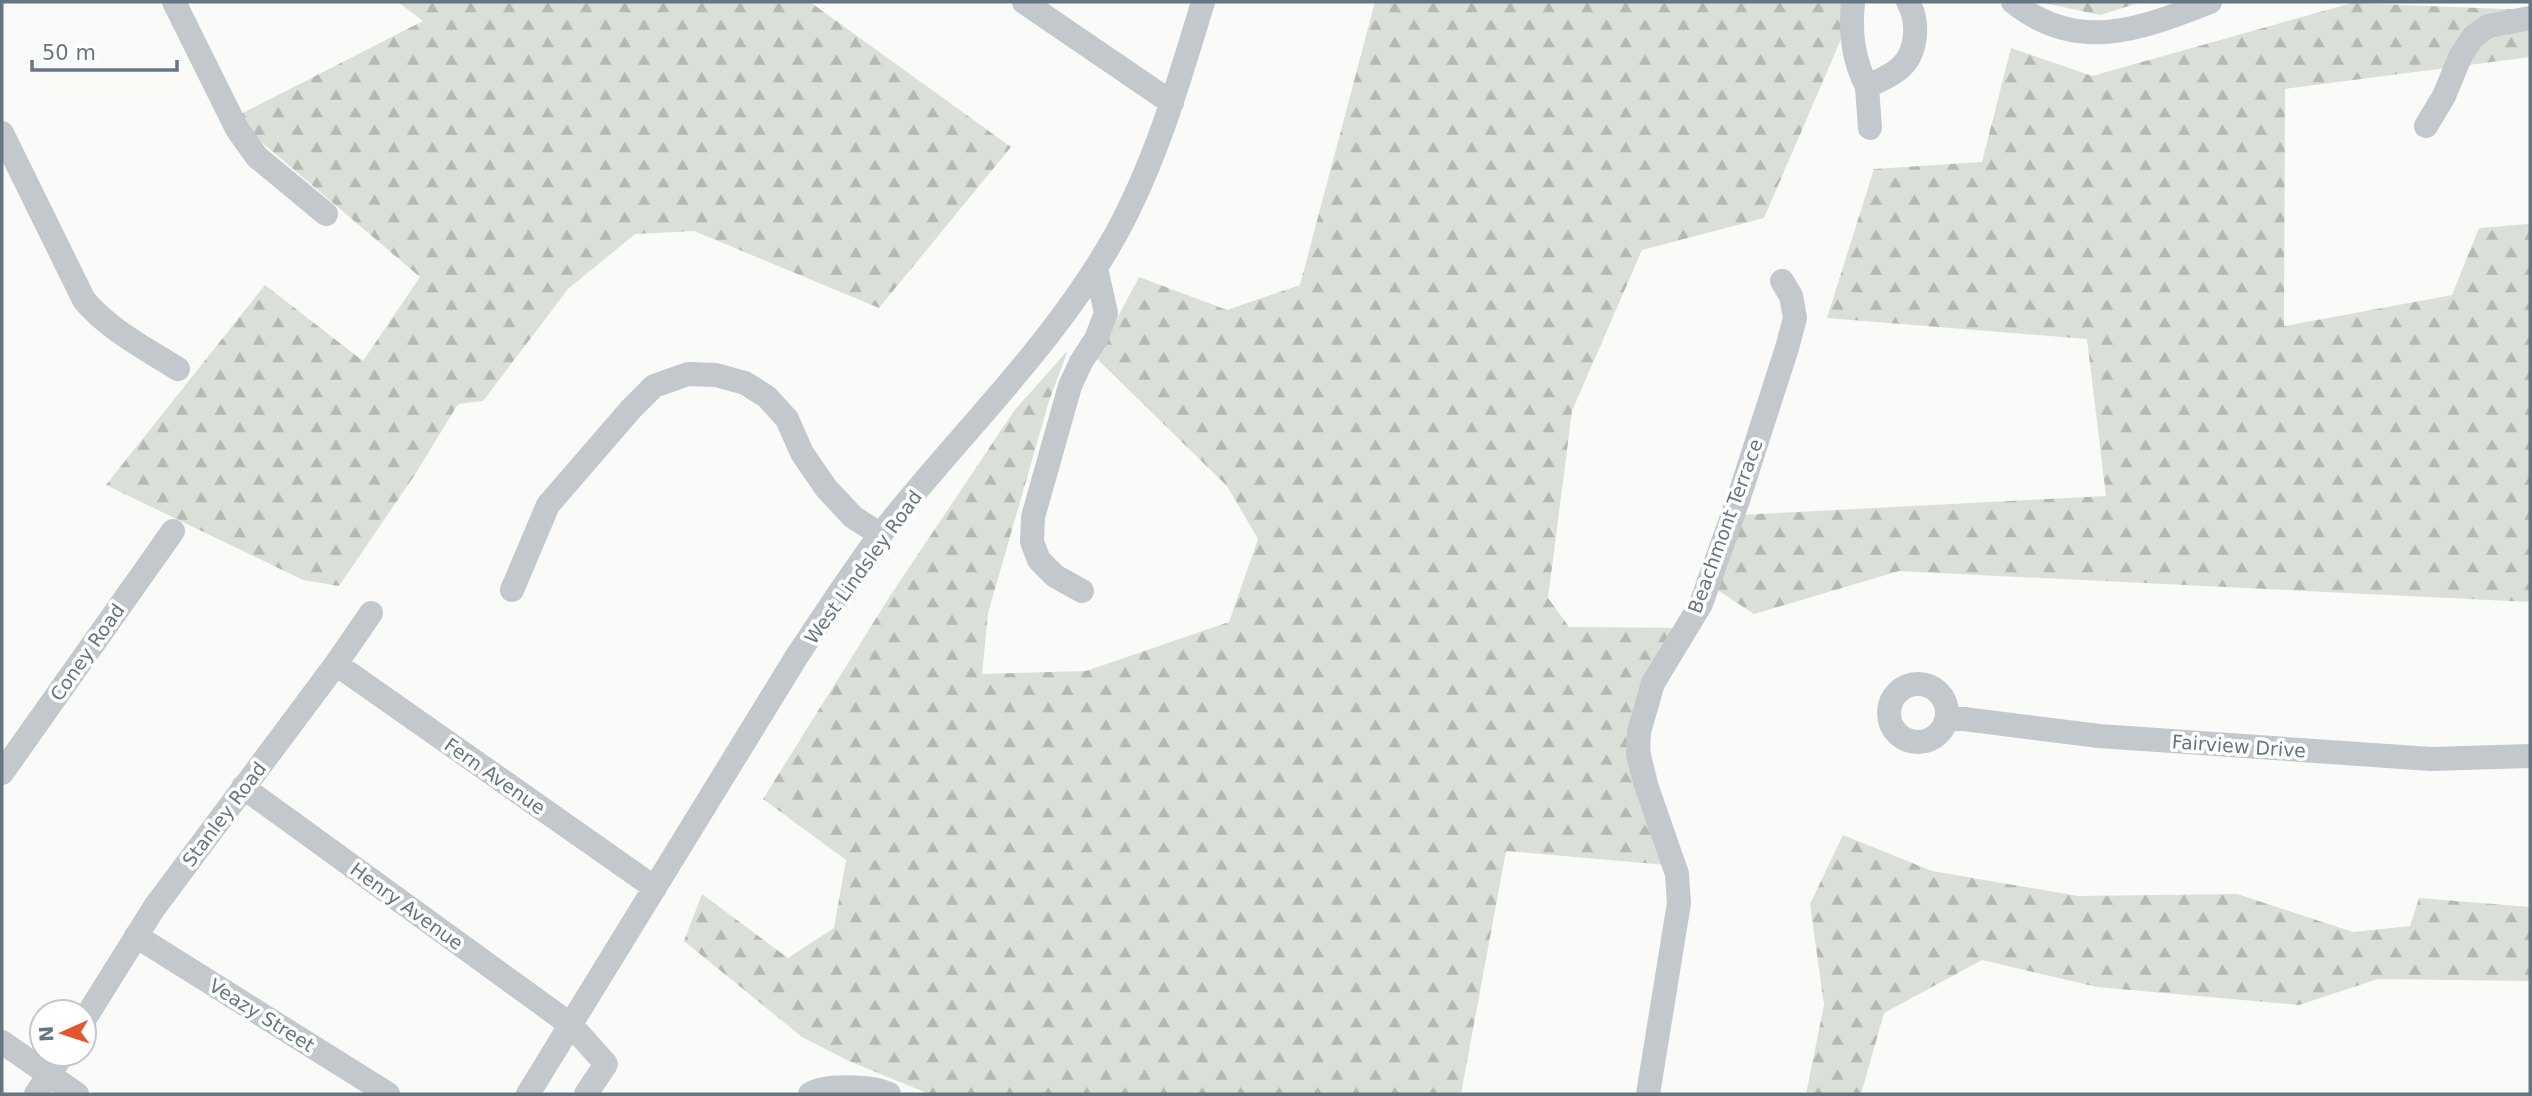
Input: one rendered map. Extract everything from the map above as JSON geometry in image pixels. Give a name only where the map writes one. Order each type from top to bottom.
[{"type":"street","points":[[174,2],[237,129],[257,158],[326,214]]},
{"type":"street","points":[[1024,2],[1172,103]]},
{"type":"street","name":"West Lindsley Road","points":[[528,1094],[797,656],[881,535],[1047,337],[1096,268],[1134,198],[1172,103],[1203,2]]},
{"type":"street","points":[[1853,2],[1850,28],[1856,65],[1867,87],[1870,128]]},
{"type":"street","points":[[1867,87],[1902,66],[1910,55],[1916,33],[1913,11],[1908,2]]},
{"type":"street","points":[[2013,2],[2043,21],[2063,29],[2086,33],[2132,29],[2157,23],[2210,2]]},
{"type":"street","points":[[2426,126],[2444,96],[2460,57],[2473,37],[2488,26],[2530,18]]},
{"type":"street","points":[[2,133],[84,300],[94,312],[114,327],[178,369]]},
{"type":"street","points":[[1083,591],[1055,576],[1039,560],[1032,542],[1033,517],[1070,386],[1096,339],[1105,313],[1096,268]]},
{"type":"street","name":"Beachmont Terrace","points":[[1648,1094],[1679,903],[1677,874],[1638,754],[1639,732],[1653,683],[1701,604],[1783,361],[1795,318],[1791,296],[1782,281]]},
{"type":"street","points":[[512,590],[548,505],[654,386],[688,374],[716,374],[744,383],[767,397],[787,419],[802,453],[826,488],[853,517],[881,535]]},
{"type":"street","name":"Coney Road","points":[[2,773],[173,531]]},
{"type":"street","name":"Stanley Road","points":[[98,998],[154,908],[336,664],[371,612]]},
{"type":"street","name":"Fern Avenue","points":[[336,664],[655,888]]},
{"type":"street","name":"Fairview Drive","points":[[1948,717],[2099,736],[2431,759],[2530,756]]},
{"type":"street","name":"Henry Avenue","points":[[243,787],[571,1025],[606,1063],[586,1094]]},
{"type":"street","name":"Veazy Street","points":[[136,936],[388,1094]]},
{"type":"street","points":[[2,1042],[43,1085],[77,1094]]},
{"type":"street","points":[[43,1085],[54,1068]]},
{"type":"street","points":[[810,1094],[842,1087],[889,1094]]},
{"type":"green space","points":[[398,2],[810,2],[1011,147],[879,308],[694,231],[635,234],[568,289],[483,401],[458,404],[416,473],[339,586],[303,580],[106,485],[265,285],[363,361],[420,277],[233,118],[423,21]]},
{"type":"green space","points":[[1375,2],[1857,2],[1764,218],[1642,250],[1572,411],[1548,598],[1569,627],[1688,628],[1642,714],[1678,866],[1506,851],[1461,1094],[929,1094],[849,1061],[802,1037],[684,941],[702,894],[788,958],[834,928],[846,860],[763,799],[890,596],[1014,411],[1068,350],[1049,401],[988,613],[982,674],[1086,671],[1229,622],[1258,539],[1227,486],[1094,356],[1139,277],[1227,310],[1300,285]]},
{"type":"green space","points":[[2040,2],[2142,2],[2100,15]]},
{"type":"green space","points":[[2352,3],[2530,10],[2530,57],[2285,89],[2284,326],[2452,295],[2479,228],[2530,224],[2530,602],[1899,571],[1754,614],[1713,587],[1739,515],[2106,496],[2087,339],[1827,318],[1874,169],[1982,162],[2011,48],[2092,76]]},
{"type":"green space","points":[[1843,835],[1932,871],[2078,896],[2237,894],[2353,932],[2410,926],[2419,898],[2530,907],[2530,981],[2378,979],[2299,1005],[2097,987],[1982,960],[1884,1013],[1861,1094],[1806,1094],[1824,1005],[1810,904]]}]
